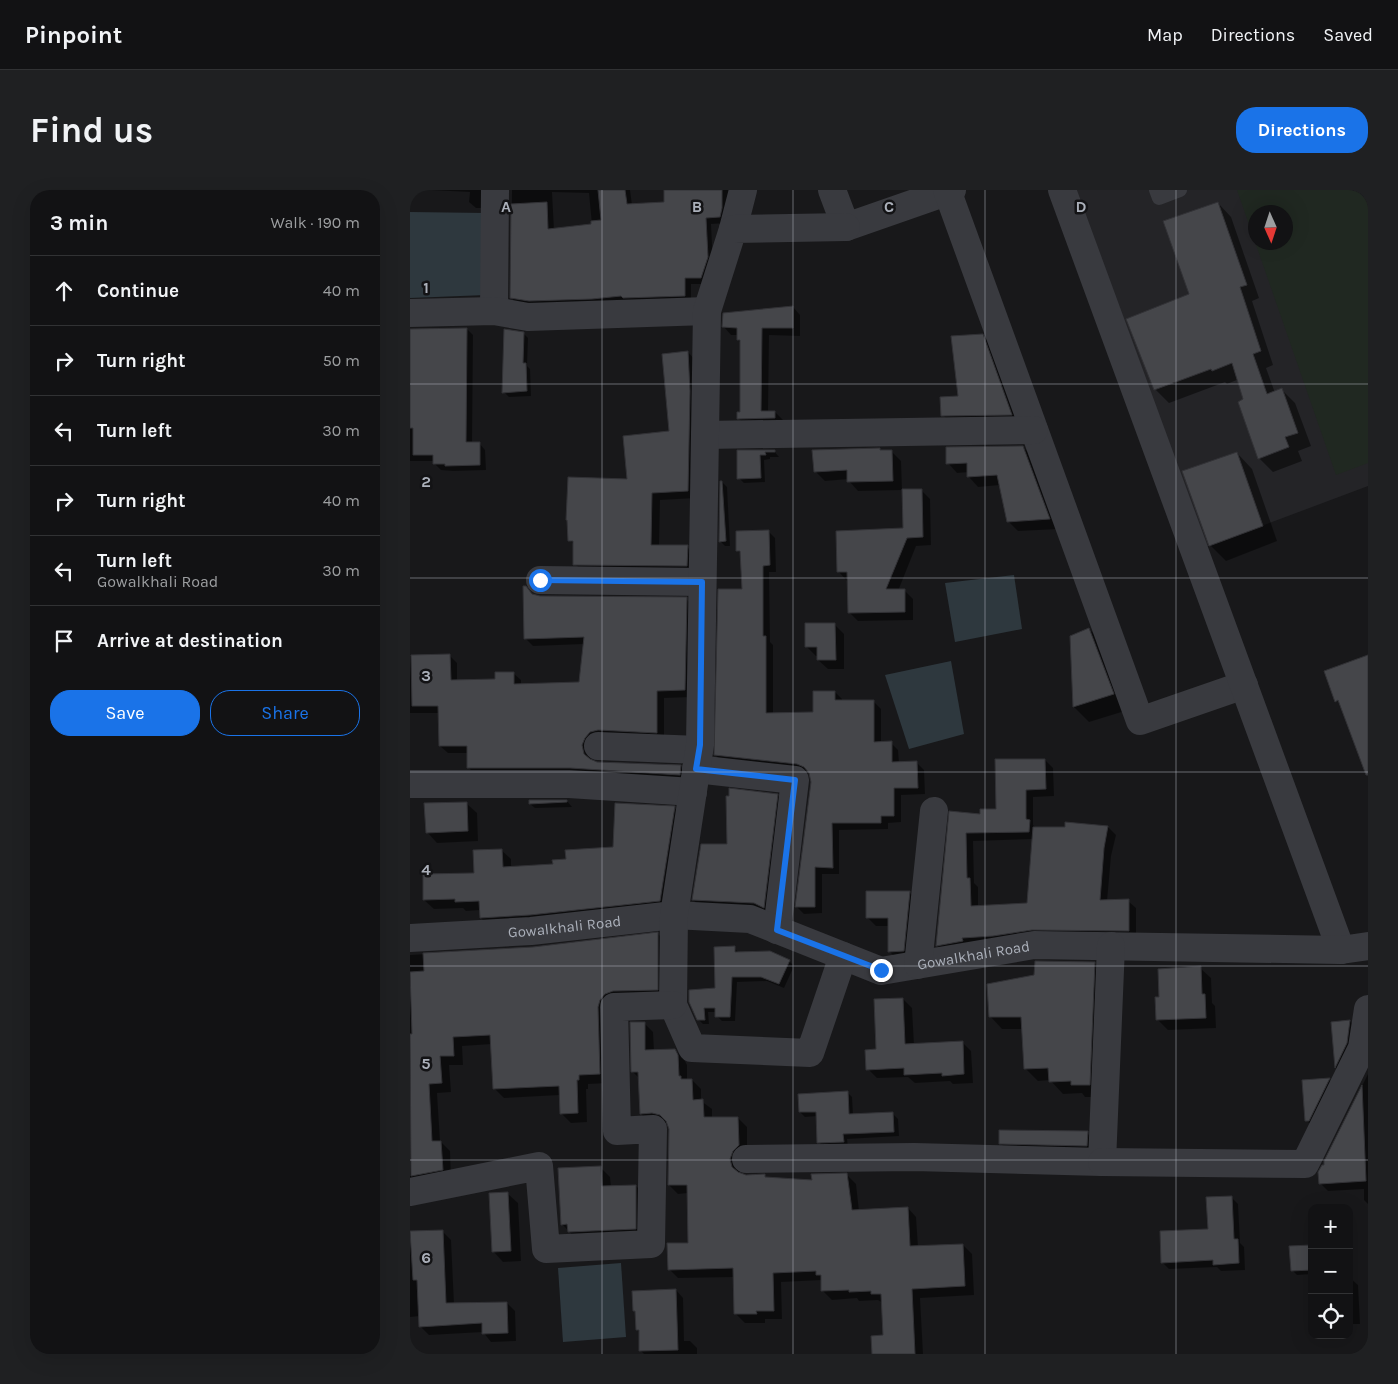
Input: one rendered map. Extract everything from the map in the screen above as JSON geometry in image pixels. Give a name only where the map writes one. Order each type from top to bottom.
[{"type":"street","points":[[494,311],[495,190]]},
{"type":"street","points":[[743,190],[733,229],[707,311],[696,770],[674,915],[673,1005],[692,1048],[810,1053],[844,956]]},
{"type":"street","points":[[832,190],[846,227]]},
{"type":"street","points":[[1062,190],[1244,685],[1359,953]]},
{"type":"street","points":[[733,229],[846,227],[949,191],[1140,721],[1244,685]]},
{"type":"street","points":[[410,312],[494,311],[528,317],[707,311]]},
{"type":"street","points":[[705,435],[1034,430]]},
{"type":"street","points":[[540,580],[702,582]]},
{"type":"street","points":[[598,746],[696,770],[795,780],[777,930]]},
{"type":"street","points":[[410,784],[569,784],[696,770]]},
{"type":"street","points":[[918,964],[934,811]]},
{"type":"street","name":"Gowalkhali Road","points":[[410,938],[531,932],[674,915],[750,919],[881,970],[1034,945],[1359,953]]},
{"type":"street","points":[[1102,1162],[1111,946]]},
{"type":"street","points":[[410,1192],[539,1166],[546,1249],[651,1244],[652,1129],[617,1131],[614,1006],[673,1005]]},
{"type":"street","points":[[746,1159],[914,1156],[1102,1162],[1305,1164],[1362,1048],[1368,1009]]},
{"type":"lane","points":[[1156,190],[1159,198],[1180,190]]},
{"type":"shaded area","points":[[1062,190],[1368,190],[1368,486],[1203,548]]},
{"type":"shaded area","points":[[1237,190],[1368,190],[1368,463],[1336,475],[1258,250],[1293,250],[1293,205],[1248,205],[1248,222]]},
{"type":"shaded area","points":[[410,212],[485,213],[486,295],[410,298]]},
{"type":"shaded area","points":[[1014,575],[1022,629],[955,642],[945,583]]},
{"type":"shaded area","points":[[951,661],[964,734],[909,749],[885,675]]},
{"type":"shaded area","points":[[621,1263],[626,1337],[563,1342],[558,1268]]},
{"type":"building","points":[[598,190],[625,190],[627,204],[664,202],[664,190],[722,190],[720,217],[706,218],[708,257],[701,278],[685,278],[685,296],[623,298],[621,296],[529,301],[510,298],[511,204],[547,202],[548,229],[591,224],[591,221],[601,220]]},
{"type":"building","points":[[1218,202],[1247,285],[1240,287],[1261,351],[1253,354],[1267,394],[1282,388],[1298,433],[1285,437],[1289,447],[1258,459],[1238,402],[1243,399],[1232,363],[1154,390],[1126,319],[1189,294],[1163,221]]},
{"type":"building","points":[[793,306],[793,328],[762,328],[761,411],[775,411],[775,418],[737,419],[737,412],[740,412],[740,340],[737,340],[737,328],[722,327],[723,313]]},
{"type":"building","points":[[467,328],[466,442],[480,442],[480,465],[445,466],[445,464],[433,464],[433,455],[413,455],[413,428],[410,428],[410,329]]},
{"type":"building","points":[[504,329],[524,332],[523,363],[526,363],[527,391],[502,393]]},
{"type":"building","points":[[983,334],[1012,415],[941,416],[940,397],[958,396],[951,336]]},
{"type":"building","points":[[688,351],[690,391],[688,491],[652,493],[651,545],[688,545],[687,566],[573,565],[573,541],[568,541],[566,520],[568,477],[627,479],[623,436],[669,431],[662,354]]},
{"type":"building","points":[[1023,446],[1050,519],[1007,522],[997,475],[967,477],[967,463],[946,464],[946,447]]},
{"type":"building","points":[[880,448],[880,450],[892,450],[893,481],[847,482],[847,470],[814,472],[812,450]]},
{"type":"building","points":[[737,450],[775,450],[775,452],[765,452],[766,455],[760,455],[761,478],[737,479]]},
{"type":"building","points":[[1237,452],[1263,526],[1209,546],[1182,471]]},
{"type":"building","points":[[720,481],[722,481],[726,541],[719,542]]},
{"type":"building","points":[[902,489],[922,489],[923,537],[907,538],[886,589],[905,589],[905,612],[848,613],[847,572],[837,572],[836,531],[903,528]]},
{"type":"building","points":[[769,530],[770,565],[763,566],[763,636],[766,636],[766,713],[813,712],[813,691],[835,691],[835,700],[874,700],[874,742],[892,741],[892,762],[917,761],[918,788],[894,788],[894,816],[881,816],[881,823],[832,823],[833,868],[815,867],[815,907],[795,907],[811,782],[809,773],[804,767],[797,764],[714,755],[718,589],[742,589],[740,551],[736,551],[736,531]]},
{"type":"building","points":[[523,586],[526,586],[532,594],[540,596],[687,597],[685,690],[657,691],[657,733],[598,730],[590,732],[582,745],[584,754],[597,762],[681,765],[680,775],[570,768],[467,768],[467,746],[439,746],[438,706],[412,706],[411,655],[450,654],[451,680],[495,679],[495,672],[514,672],[514,684],[579,682],[584,637],[524,639]]},
{"type":"building","points":[[805,623],[835,623],[836,660],[817,660],[817,647],[805,647]]},
{"type":"building","points":[[1089,628],[1114,694],[1073,707],[1070,636]]},
{"type":"building","points":[[1368,655],[1368,775],[1366,775],[1338,700],[1335,702],[1324,671]]},
{"type":"building","points":[[995,759],[1045,759],[1046,789],[1026,790],[1026,819],[1030,820],[1029,832],[966,833],[967,878],[970,878],[971,906],[1027,903],[1033,827],[1065,827],[1065,822],[1108,826],[1104,848],[1100,900],[1129,899],[1129,931],[1032,930],[993,936],[962,938],[963,941],[936,946],[949,811],[980,814],[980,809],[996,809]]},
{"type":"building","points":[[729,788],[778,794],[764,908],[754,903],[692,900],[701,844],[727,844],[726,796],[729,796]]},
{"type":"building","points":[[529,800],[567,800],[567,802],[529,804]]},
{"type":"building","points":[[467,802],[468,831],[426,833],[424,803]]},
{"type":"building","points":[[615,803],[675,806],[660,901],[530,915],[480,918],[479,901],[455,902],[455,899],[423,900],[423,874],[474,873],[473,850],[502,849],[503,867],[553,864],[552,860],[566,859],[565,850],[613,847]]},
{"type":"building","points":[[866,891],[910,891],[904,951],[888,952],[888,918],[866,918]]},
{"type":"building","points":[[658,932],[658,990],[613,991],[605,994],[600,1000],[598,1007],[600,1074],[579,1075],[579,1080],[577,1080],[578,1113],[560,1114],[559,1086],[493,1089],[490,1035],[453,1037],[454,1056],[440,1056],[442,1083],[429,1084],[432,1141],[441,1141],[443,1170],[411,1176],[410,1034],[412,1034],[410,972],[424,971],[423,953],[533,947]]},
{"type":"building","points":[[735,946],[735,952],[770,951],[790,960],[779,984],[761,977],[732,977],[730,1017],[715,1017],[715,1008],[704,1008],[705,1020],[697,1020],[689,1002],[689,990],[715,988],[714,947]]},
{"type":"building","points":[[1035,961],[1095,962],[1090,1085],[1071,1085],[1071,1081],[1049,1082],[1048,1068],[1024,1069],[1021,1017],[989,1017],[987,984],[1034,975]]},
{"type":"building","points":[[1201,966],[1202,994],[1205,994],[1206,1018],[1156,1020],[1155,997],[1159,997],[1158,969]]},
{"type":"building","points":[[903,998],[905,1044],[963,1041],[964,1074],[942,1076],[942,1073],[904,1075],[904,1068],[866,1070],[865,1050],[876,1049],[874,999]]},
{"type":"building","points":[[1350,1020],[1347,1043],[1335,1068],[1331,1022]]},
{"type":"building","points":[[630,1022],[645,1022],[645,1050],[675,1049],[678,1055],[679,1076],[681,1076],[681,1079],[692,1079],[693,1100],[703,1099],[704,1117],[738,1117],[739,1145],[733,1151],[730,1159],[732,1167],[738,1172],[746,1175],[765,1174],[765,1177],[812,1180],[811,1174],[847,1173],[852,1210],[908,1207],[910,1246],[963,1244],[965,1286],[912,1289],[915,1354],[872,1354],[871,1336],[883,1335],[881,1294],[871,1294],[871,1291],[821,1291],[821,1275],[816,1275],[816,1271],[773,1273],[774,1311],[756,1311],[757,1314],[734,1314],[733,1268],[668,1270],[667,1243],[688,1243],[687,1185],[668,1185],[669,1129],[666,1121],[660,1115],[652,1113],[640,1114],[638,1072],[631,1072]]},
{"type":"building","points":[[1330,1078],[1309,1121],[1305,1121],[1302,1080]]},
{"type":"building","points":[[1362,1085],[1366,1181],[1319,1184],[1318,1172],[1322,1165],[1324,1165],[1324,1161]]},
{"type":"building","points":[[848,1091],[849,1114],[893,1112],[894,1132],[843,1134],[844,1142],[817,1143],[816,1112],[799,1112],[798,1094]]},
{"type":"building","points":[[999,1130],[1088,1131],[1087,1146],[999,1144]]},
{"type":"building","points":[[601,1166],[602,1186],[636,1185],[636,1229],[568,1232],[567,1224],[561,1225],[558,1168]]},
{"type":"building","points":[[508,1192],[511,1251],[492,1252],[489,1193]]},
{"type":"building","points":[[1232,1196],[1234,1239],[1238,1239],[1239,1263],[1213,1265],[1213,1260],[1161,1263],[1160,1231],[1208,1229],[1206,1197]]},
{"type":"building","points":[[443,1230],[446,1303],[507,1302],[508,1333],[482,1334],[482,1323],[419,1327],[417,1280],[413,1280],[410,1231]]},
{"type":"building","points":[[1308,1245],[1308,1270],[1291,1271],[1289,1246]]},
{"type":"building","points":[[676,1289],[678,1350],[639,1351],[639,1330],[636,1330],[632,1291]]},
{"type":"route","points":[[540,580],[702,582],[700,745],[696,769],[795,780],[777,930],[881,970]]}]
